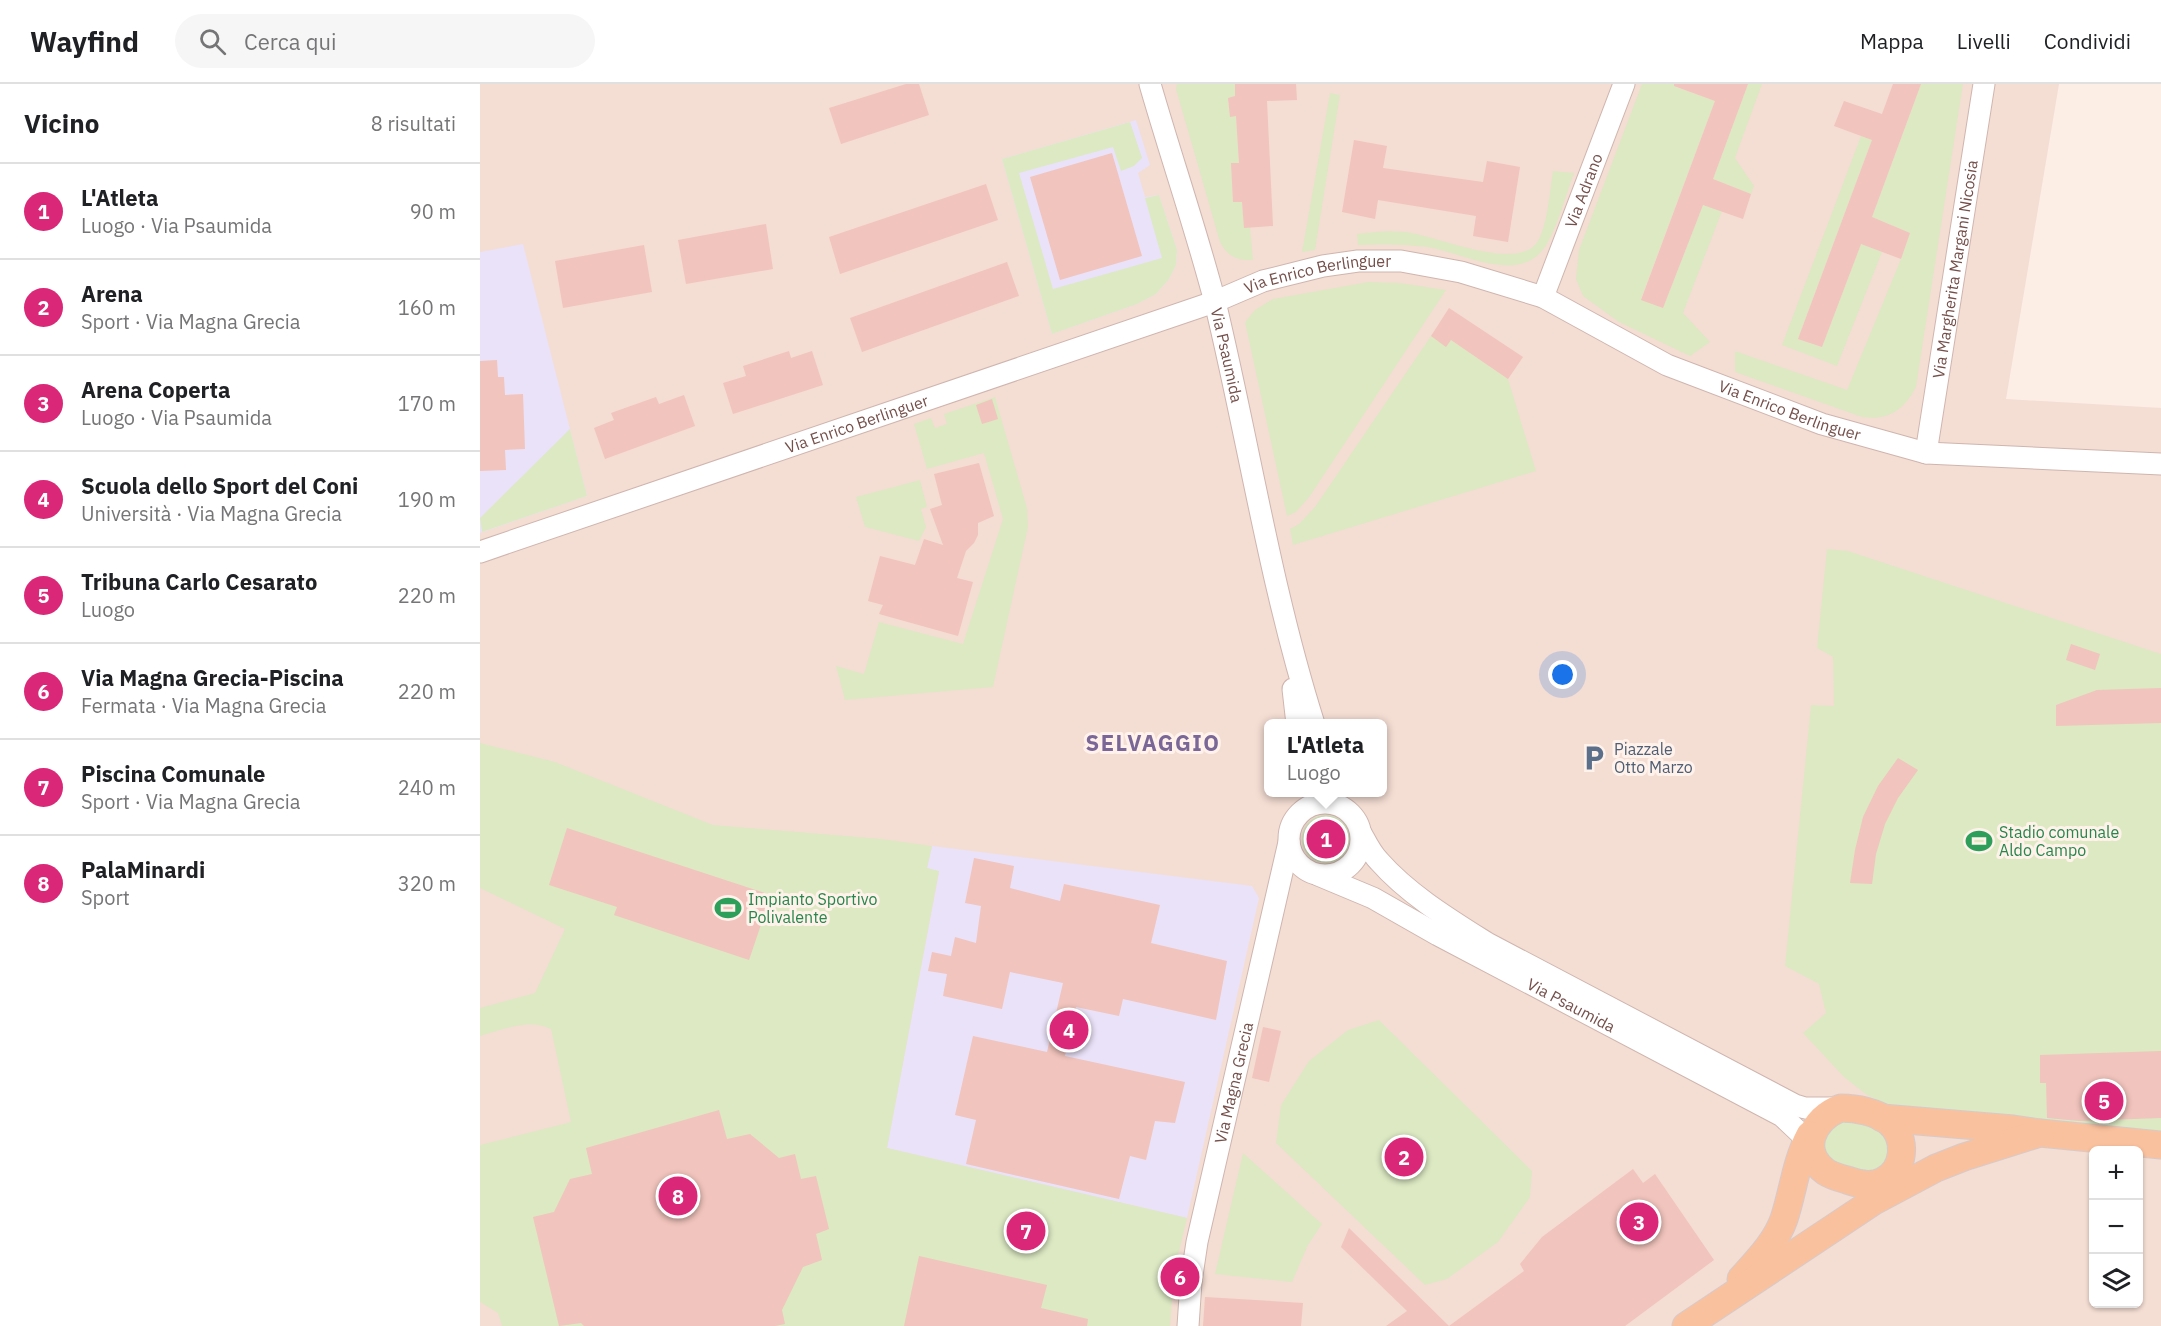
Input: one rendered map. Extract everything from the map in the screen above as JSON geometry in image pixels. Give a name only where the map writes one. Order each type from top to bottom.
[{"type":"main road","points":[[1717,1305],[1762,1256],[1783,1222],[1820,1119],[1841,1108],[1852,1108],[1882,1118],[2161,1145]]},
{"type":"main road","points":[[1882,1118],[1894,1128],[1901,1143],[1900,1161],[1886,1186]]},
{"type":"main road","points":[[1686,1326],[1886,1186],[1964,1157],[2040,1134]]},
{"type":"main road","points":[[1811,1141],[1816,1163],[1825,1172],[1853,1183],[1886,1186]]},
{"type":"street","name":"Via Psaumida","points":[[1150,84],[1214,302],[1287,632]]},
{"type":"street","name":"Via Adrano","points":[[1543,297],[1624,84]]},
{"type":"street","name":"Via Margherita Margani Nicosia","points":[[1926,453],[1984,84]]},
{"type":"street","name":"Via Enrico Berlinguer","points":[[480,552],[1214,302],[1263,281],[1323,266],[1358,261],[1401,261],[1461,272],[1543,297],[1668,365],[1822,424],[1926,453],[2161,464]]},
{"type":"street","points":[[1287,632],[1297,719]]},
{"type":"street","points":[[1287,632],[1313,719]]},
{"type":"street","name":"Via Psaumida","points":[[1345,797],[1358,826],[1378,861],[1443,915],[1487,943],[1795,1105],[1805,1108],[1841,1108]]},
{"type":"street","points":[[1329,802],[1339,805],[1348,811],[1358,826],[1361,843],[1353,861],[1338,873],[1318,874],[1307,870],[1292,854],[1289,843],[1293,821],[1301,803],[1329,802]]},
{"type":"street","name":"Via Magna Grecia","points":[[1188,1326],[1197,1242],[1289,843]]},
{"type":"street","name":"Via Psaumida","points":[[1318,874],[1372,898],[1448,941],[1782,1116],[1811,1141]]},
{"type":"shaded area","points":[[480,84],[2059,84],[2006,399],[2161,408],[2161,1326],[480,1326]]},
{"type":"shaded area","points":[[1136,120],[1150,165],[1138,173],[1145,197],[1159,195],[1177,250],[1176,265],[1169,279],[1156,294],[1137,304],[1052,334],[1002,159]]},
{"type":"shaded area","points":[[523,244],[587,496],[480,533],[480,252]]},
{"type":"shaded area","points":[[932,846],[1252,886],[1259,898],[1187,1218],[887,1148],[939,872],[927,868]]},
{"type":"green space","points":[[1177,84],[1235,84],[1235,96],[1228,99],[1230,117],[1236,116],[1239,163],[1231,163],[1233,202],[1242,202],[1244,227],[1250,227],[1253,260],[1233,257],[1220,242],[1176,89]]},
{"type":"green space","points":[[1642,84],[1677,84],[1676,87],[1715,101],[1641,299],[1663,308],[1703,205],[1722,211],[1683,313],[1710,342],[1690,356],[1619,322],[1583,296],[1576,279],[1579,250]]},
{"type":"green space","points":[[1748,84],[1762,84],[1735,158],[1754,186],[1751,194],[1713,179]]},
{"type":"green space","points":[[1921,84],[1963,84],[1916,387],[1911,395],[1894,412],[1880,417],[1862,417],[1735,372],[1735,351],[1847,390],[1910,233],[1872,217]]},
{"type":"green space","points":[[1330,93],[1340,95],[1315,250],[1302,252]]},
{"type":"green space","points":[[1130,122],[1142,158],[1134,166],[1121,171],[1113,147],[1019,173],[1053,289],[1162,258],[1145,198],[1159,195],[1177,250],[1176,265],[1169,279],[1156,294],[1137,304],[1052,334],[1002,159]]},
{"type":"green space","points":[[1861,136],[1872,140],[1798,339],[1822,347],[1861,244],[1882,252],[1837,366],[1782,345]]},
{"type":"green space","points":[[1553,171],[1574,173],[1548,242],[1537,256],[1524,263],[1492,264],[1418,246],[1358,245],[1357,234],[1398,231],[1418,234],[1471,249],[1507,254],[1522,252],[1534,246],[1542,232]]},
{"type":"green space","points":[[1368,282],[1400,283],[1446,290],[1310,496],[1296,512],[1287,516],[1245,322],[1255,310],[1273,299]]},
{"type":"green space","points":[[1431,336],[1446,346],[1451,340],[1508,379],[1536,471],[1293,545],[1290,529],[1299,524],[1315,507]]},
{"type":"green space","points":[[995,397],[1027,508],[1028,527],[993,687],[845,700],[836,666],[864,674],[879,622],[963,644],[1003,519],[984,453],[927,469],[914,424],[931,418],[935,428],[947,424],[944,414]]},
{"type":"green space","points":[[570,429],[587,496],[482,532],[480,518]]},
{"type":"green space","points":[[920,480],[927,507],[921,509],[926,527],[919,541],[865,527],[856,497]]},
{"type":"green space","name":"Stadio comunale Aldo Campo","points":[[1827,549],[1848,551],[2161,654],[2161,1133],[1899,1110],[1867,1095],[1844,1077],[1803,1033],[1826,1013],[1819,984],[1785,966],[1811,705],[1834,706],[1833,657],[1817,648]]},
{"type":"green space","points":[[480,743],[555,762],[713,825],[882,839],[932,846],[927,868],[939,871],[887,1148],[1187,1218],[1174,1272],[1170,1326],[502,1326],[498,1313],[480,1302],[480,1145],[571,1122],[551,1029],[524,1025],[480,1036],[480,1008],[535,993],[565,929],[480,888]]},
{"type":"green space","points":[[1321,815],[1331,815],[1343,822],[1350,834],[1350,844],[1343,856],[1331,863],[1321,863],[1306,852],[1302,844],[1302,834],[1313,819]]},
{"type":"green space","points":[[1379,1020],[1532,1171],[1530,1197],[1498,1242],[1447,1279],[1425,1285],[1276,1143],[1281,1105],[1309,1061],[1348,1030]]},
{"type":"green space","points":[[1844,1121],[1868,1126],[1885,1134],[1892,1158],[1870,1174],[1831,1161],[1823,1151],[1826,1131]]},
{"type":"green space","points":[[1243,1153],[1322,1224],[1308,1245],[1292,1282],[1215,1274]]},
{"type":"building","points":[[906,84],[919,84],[929,115],[841,144],[829,108]]},
{"type":"building","points":[[1235,84],[1296,84],[1297,100],[1267,101],[1273,226],[1244,228],[1242,202],[1233,202],[1231,163],[1239,163],[1236,116],[1230,117],[1228,98],[1235,96]]},
{"type":"building","points":[[1674,84],[1748,84],[1713,179],[1751,194],[1743,219],[1703,205],[1663,308],[1641,300],[1715,101],[1674,86]]},
{"type":"building","points":[[1893,84],[1921,84],[1872,217],[1910,233],[1901,259],[1861,244],[1822,347],[1798,339],[1872,140],[1834,126],[1844,101],[1882,114]]},
{"type":"building","points":[[1354,140],[1387,146],[1383,168],[1483,182],[1487,161],[1520,167],[1508,242],[1473,236],[1476,216],[1378,200],[1375,219],[1342,212]]},
{"type":"building","points":[[1112,153],[1142,256],[1060,280],[1030,177]]},
{"type":"building","points":[[986,184],[998,220],[840,274],[829,237]]},
{"type":"building","points":[[766,224],[773,269],[686,284],[678,240]]},
{"type":"building","points":[[644,245],[652,292],[563,308],[555,261]]},
{"type":"building","points":[[1007,262],[1019,296],[862,352],[850,318]]},
{"type":"building","points":[[1449,308],[1523,357],[1508,379],[1451,340],[1446,347],[1431,336]]},
{"type":"building","points":[[789,351],[791,358],[812,351],[823,385],[733,414],[723,383],[746,376],[743,366]]},
{"type":"building","points":[[497,360],[498,377],[504,377],[505,395],[523,394],[525,449],[505,450],[506,470],[480,471],[480,361]]},
{"type":"building","points":[[684,395],[695,426],[605,459],[594,428],[614,420],[611,413],[656,397],[659,404]]},
{"type":"building","points":[[992,399],[998,419],[982,424],[976,405]]},
{"type":"building","points":[[979,463],[994,516],[978,523],[978,535],[966,551],[957,578],[973,582],[958,636],[879,614],[883,605],[868,601],[880,556],[915,565],[924,539],[943,545],[930,509],[942,505],[934,474]]},
{"type":"building","points":[[2071,644],[2100,654],[2095,670],[2066,660]]},
{"type":"building","points":[[2161,688],[2161,723],[2056,726],[2056,705],[2097,690]]},
{"type":"building","points":[[1898,758],[1918,770],[1898,798],[1885,824],[1876,854],[1872,884],[1850,883],[1863,817],[1878,786]]},
{"type":"building","points":[[567,828],[771,895],[749,960],[614,915],[617,907],[549,885]]},
{"type":"building","points":[[974,858],[1014,866],[1010,888],[1060,901],[1064,884],[1160,905],[1151,943],[1227,961],[1216,1020],[1123,999],[1119,1016],[1076,1007],[1065,1056],[1185,1082],[1175,1123],[1155,1121],[1146,1160],[1130,1156],[1119,1199],[966,1164],[976,1120],[955,1115],[973,1036],[1047,1052],[1063,983],[1010,972],[1002,1009],[943,996],[947,974],[928,971],[932,952],[951,956],[955,937],[976,943],[981,906],[965,903]]},
{"type":"building","points":[[1263,1027],[1281,1031],[1269,1082],[1252,1078]]},
{"type":"building","points":[[2161,1051],[2161,1118],[2079,1121],[2047,1118],[2046,1083],[2040,1083],[2040,1055]]},
{"type":"building","points":[[719,1110],[727,1139],[750,1134],[779,1158],[795,1154],[801,1179],[816,1176],[829,1229],[816,1234],[822,1260],[803,1267],[782,1310],[785,1324],[775,1326],[584,1326],[581,1323],[559,1326],[533,1217],[554,1212],[570,1179],[592,1174],[586,1148]]},
{"type":"building","points":[[1633,1169],[1643,1183],[1655,1174],[1714,1260],[1625,1326],[1449,1326],[1524,1271],[1520,1264],[1542,1237]]},
{"type":"building","points":[[1349,1228],[1449,1326],[1386,1326],[1407,1311],[1341,1247]]},
{"type":"building","points":[[919,1256],[1047,1285],[1041,1308],[1088,1319],[1087,1326],[904,1326]]},
{"type":"building","points":[[1205,1297],[1303,1303],[1301,1326],[1203,1326]]},
{"type":"place","name":"Piazzale Otto Marzo","points":[[1594,758]]},
{"type":"place","name":"L'Atleta","points":[[1326,839]]},
{"type":"place","name":"Stadio comunale Aldo Campo","points":[[1979,841]]},
{"type":"place","name":"Impianto Sportivo Polivalente","points":[[728,908]]},
{"type":"place","name":"Scuola dello Sport del Coni","points":[[1069,1030]]},
{"type":"place","name":"Tribuna Carlo Cesarato","points":[[2104,1101]]},
{"type":"place","name":"Arena","points":[[1404,1157]]},
{"type":"place","name":"PalaMinardi","points":[[678,1196]]},
{"type":"place","name":"Arena Coperta","points":[[1639,1222]]},
{"type":"place","name":"Piscina Comunale","points":[[1026,1231]]},
{"type":"place","name":"Via Magna Grecia-Piscina","points":[[1180,1277]]},
{"type":"district","name":"SELVAGGIO","points":[[1153,742]]}]
